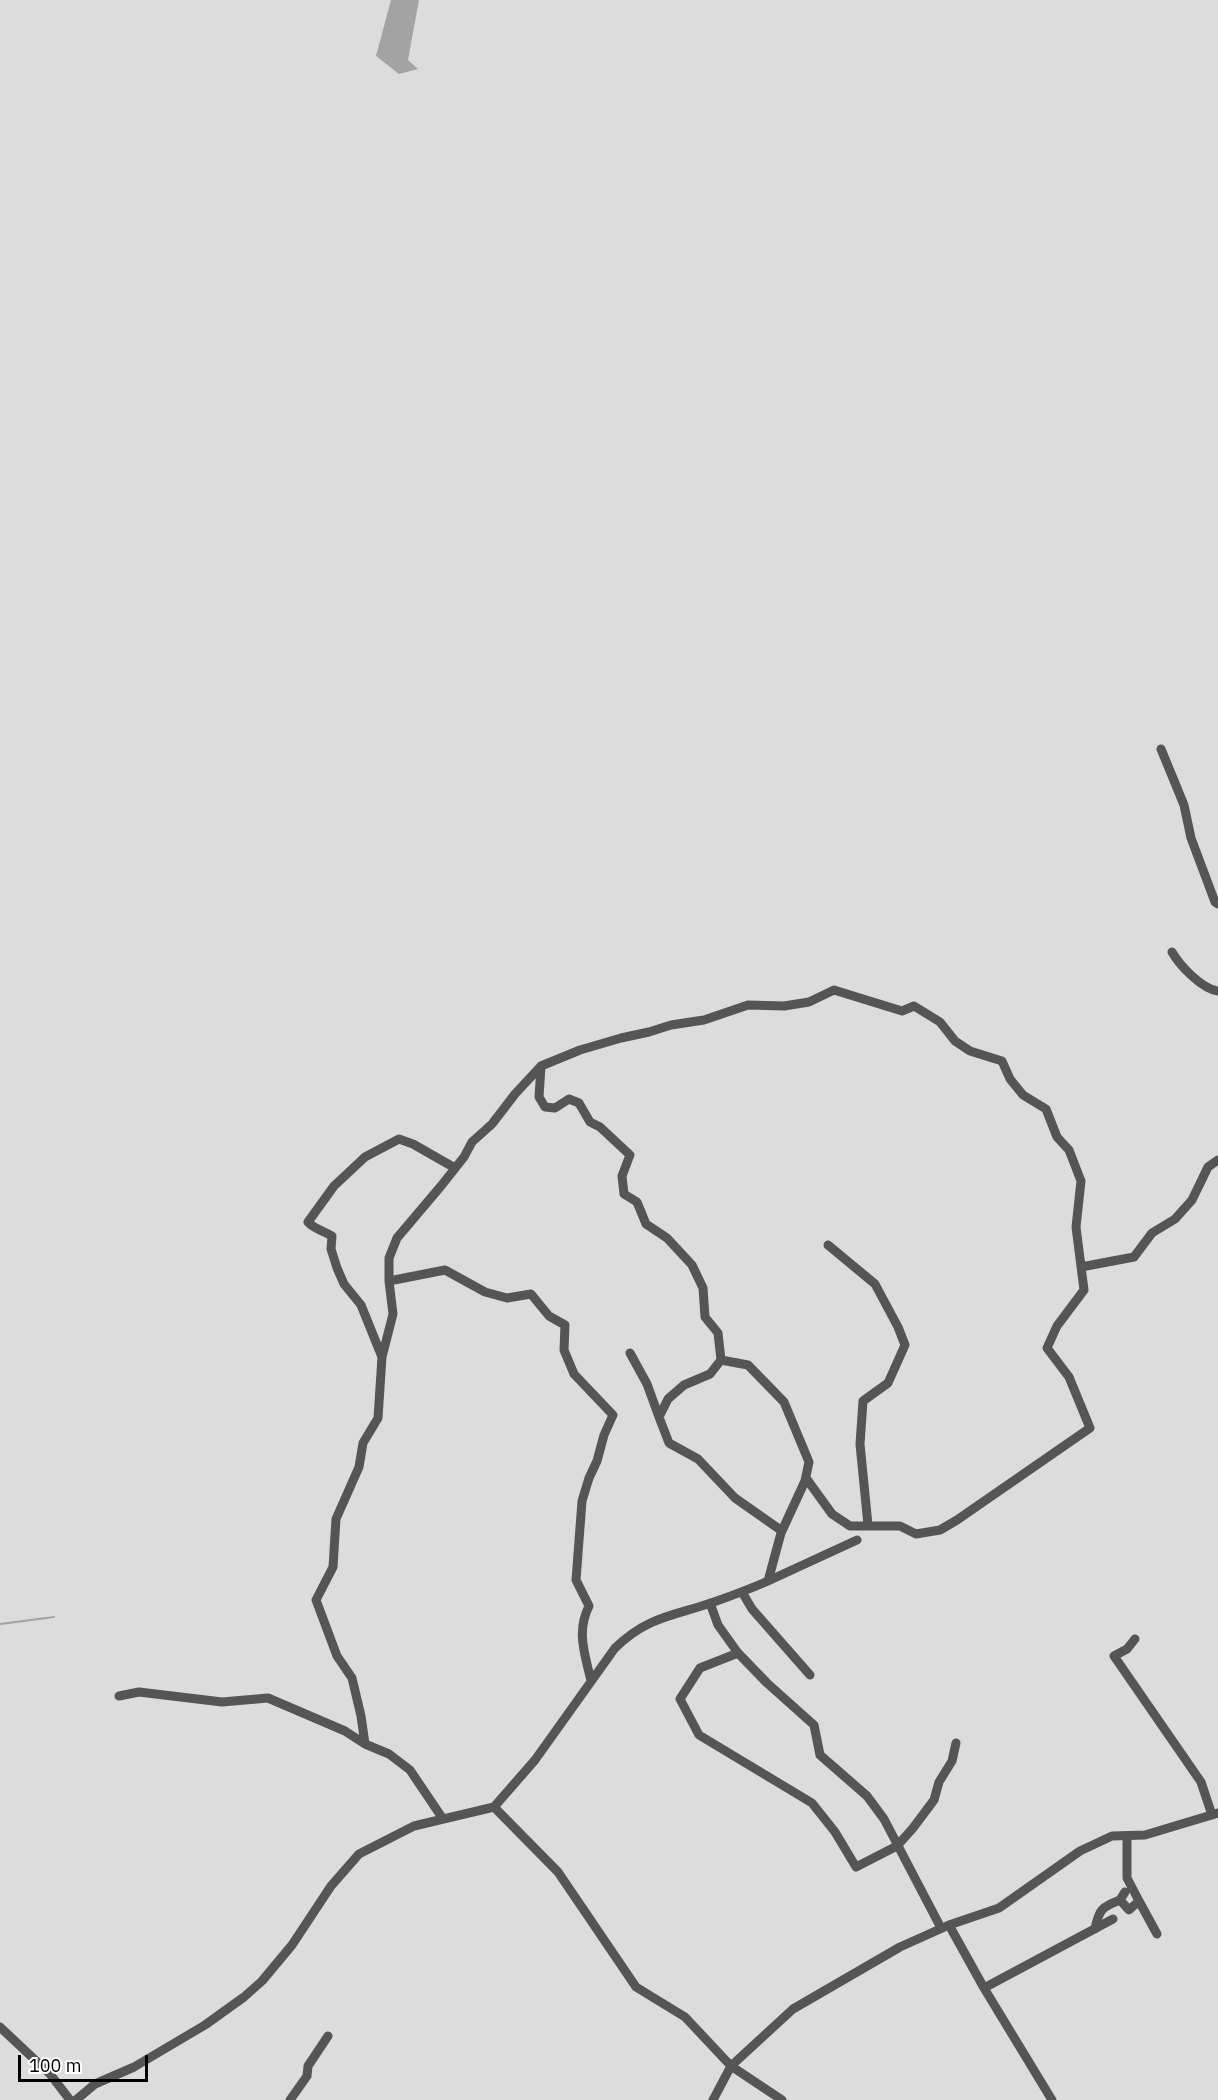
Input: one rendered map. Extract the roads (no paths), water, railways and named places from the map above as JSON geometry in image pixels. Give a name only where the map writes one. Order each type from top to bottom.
[{"type":"street","points":[[1161,749],[1184,805],[1191,838],[1215,902],[1218,904]]},
{"type":"street","points":[[1172,952],[1177,962],[1205,987],[1218,991]]},
{"type":"street","points":[[365,1744],[352,1678],[337,1656],[316,1600],[333,1567],[336,1519],[359,1467],[363,1443],[378,1418],[382,1358],[393,1314],[389,1258],[397,1239],[455,1168],[472,1142],[492,1124],[541,1066],[580,1050],[671,1025],[704,1020],[748,1005],[784,1006],[809,1002],[834,990],[902,1011],[914,1006],[940,1022],[955,1041],[970,1052],[1002,1061],[1010,1079],[1023,1095],[1046,1109],[1058,1137],[1069,1150],[1081,1181],[1076,1227],[1084,1290],[1057,1326],[1047,1348],[1069,1377],[1090,1428],[940,1530],[916,1534],[900,1526],[850,1526],[832,1514],[806,1478]]},
{"type":"street","points":[[541,1066],[539,1097],[545,1107],[555,1108],[569,1099],[579,1103],[590,1122],[600,1127],[630,1155],[622,1176],[624,1194],[637,1202],[646,1224],[667,1238],[692,1265],[703,1288],[705,1317],[718,1333],[721,1360],[710,1374],[684,1385],[668,1398],[659,1417]]},
{"type":"street","points":[[382,1358],[361,1305],[345,1284],[337,1268],[331,1249],[332,1236],[312,1227],[308,1222],[334,1186],[365,1157],[399,1139],[413,1144],[455,1168]]},
{"type":"street","points":[[1081,1267],[1134,1257],[1152,1233],[1175,1219],[1192,1200],[1208,1167],[1218,1161]]},
{"type":"street","points":[[828,1245],[875,1284],[905,1345],[888,1383],[863,1401],[860,1444],[867,1525]]},
{"type":"street","points":[[389,1281],[445,1270],[485,1293],[507,1298],[531,1294],[549,1316],[565,1325],[564,1350],[574,1374],[613,1415],[582,1500],[576,1580],[589,1606],[583,1618],[581,1640],[591,1680]]},
{"type":"street","points":[[630,1353],[647,1384],[669,1443],[698,1459],[735,1498],[782,1531]]},
{"type":"street","points":[[721,1360],[747,1365],[784,1402],[809,1462],[806,1478],[782,1531],[768,1581]]},
{"type":"street","points":[[76,2100],[95,2084],[134,2067],[205,2025],[244,1997],[262,1981],[292,1945],[331,1886],[359,1854],[414,1827],[494,1807],[535,1760],[615,1648],[631,1633],[668,1614],[742,1592],[857,1539]]},
{"type":"street","points":[[742,1592],[752,1609],[810,1675]]},
{"type":"street","points":[[710,1603],[718,1625],[738,1653],[767,1683],[814,1725],[820,1755],[867,1796],[884,1819],[897,1846],[1052,2100]]},
{"type":"street","points":[[713,2100],[731,2066],[793,2009],[900,1947],[945,1926],[999,1908],[1080,1851],[1112,1836],[1145,1835],[1215,1814],[1201,1782],[1114,1656],[1127,1649],[1135,1638]]},
{"type":"street","points":[[738,1653],[700,1668],[680,1699],[699,1735],[812,1803],[835,1832],[856,1868],[897,1846],[934,1800],[939,1782],[952,1761],[956,1743]]},
{"type":"street","points":[[119,1696],[139,1692],[222,1702],[268,1698],[345,1731],[365,1744],[390,1754],[410,1770],[443,1820]]},
{"type":"street","points":[[494,1807],[558,1872],[636,1987],[686,2017],[731,2066],[782,2100]]},
{"type":"street","points":[[1127,1836],[1127,1878],[1157,1934]]},
{"type":"street","points":[[1095,1929],[1098,1915],[1105,1905],[1123,1896],[1129,1910],[1139,1901]]},
{"type":"street","points":[[984,1988],[1113,1919]]},
{"type":"street","points":[[0,2027],[50,2074],[70,2100]]},
{"type":"street","points":[[290,2100],[307,2076],[308,2066],[327,2036]]},
{"type":"waterway","points":[[0,1624],[54,1617]]}]
